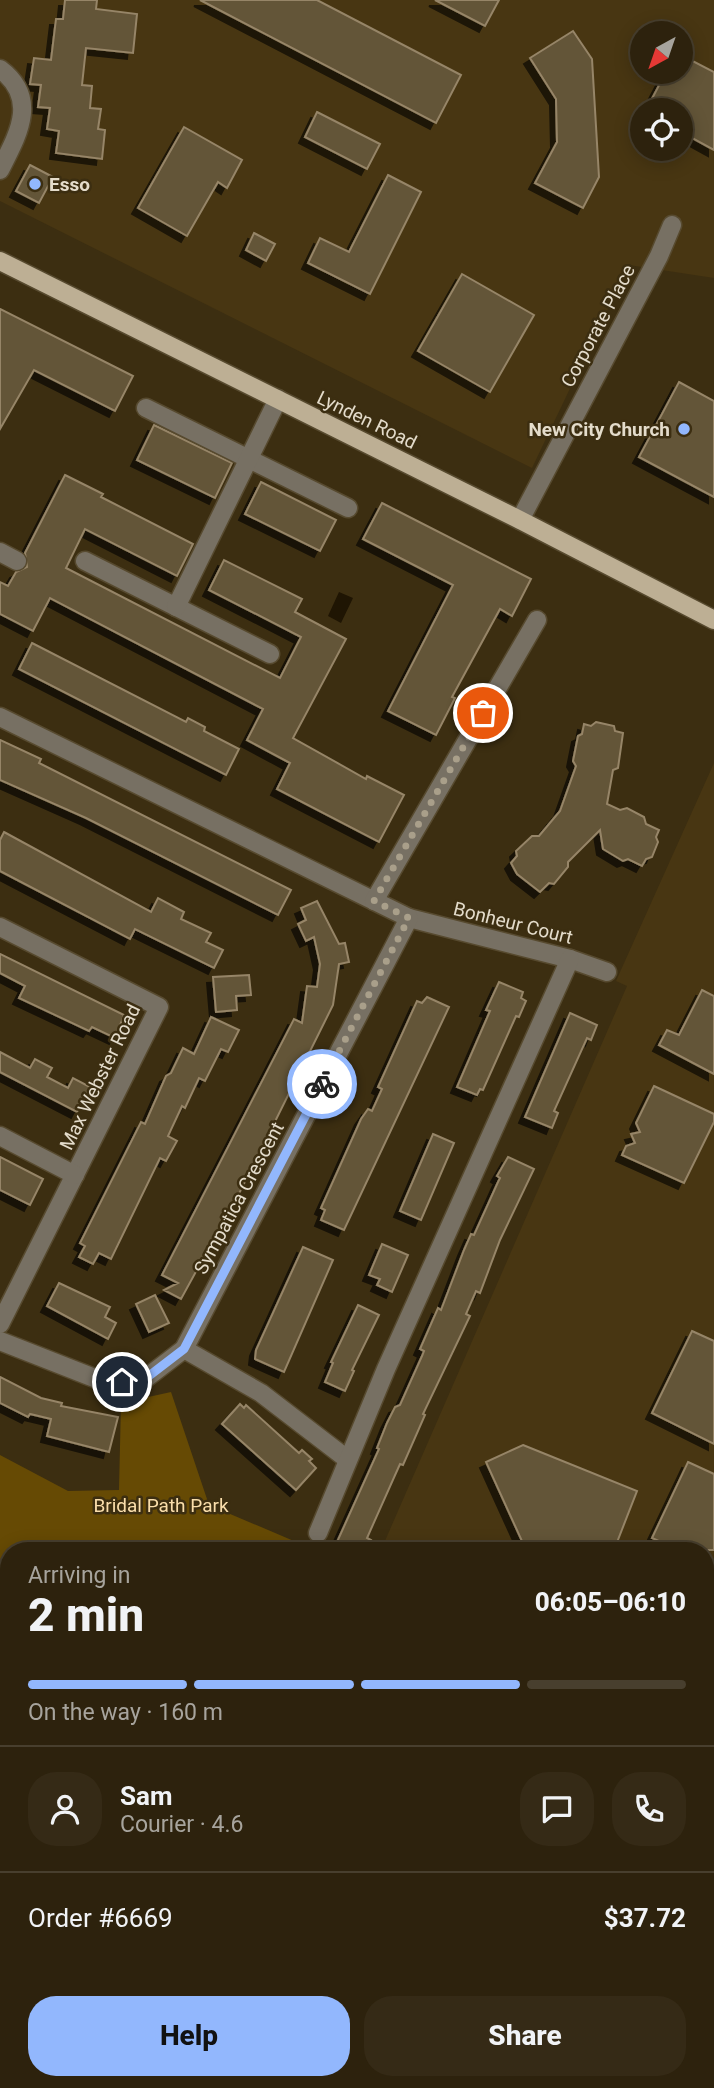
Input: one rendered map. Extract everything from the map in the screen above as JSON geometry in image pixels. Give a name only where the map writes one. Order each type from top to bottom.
[{"type":"main road","name":"Lynden Road","points":[[0,261],[520,520],[714,620]]},
{"type":"street","points":[[0,69],[9,77],[18,92],[24,119],[0,170]]},
{"type":"street","name":"Corporate Place","points":[[520,520],[661,252],[672,225]]},
{"type":"street","points":[[176,607],[278,399]]},
{"type":"street","points":[[146,408],[348,508]]},
{"type":"street","points":[[0,552],[17,561]]},
{"type":"street","points":[[85,561],[270,654]]},
{"type":"street","points":[[374,901],[537,620]]},
{"type":"street","points":[[0,717],[409,918]]},
{"type":"street","name":"Bonheur Court","points":[[409,918],[570,959],[607,972]]},
{"type":"street","name":"Sympatica Crescent","points":[[0,1341],[102,1381],[141,1382],[184,1349],[409,918]]},
{"type":"street","name":"Max Webster Road","points":[[0,927],[159,1007],[0,1324]]},
{"type":"street","points":[[318,1533],[347,1459],[570,959]]},
{"type":"street","points":[[0,1136],[75,1175]]},
{"type":"street","points":[[184,1349],[261,1394],[347,1459]]},
{"type":"shaded area","points":[[0,0],[714,0],[714,278],[629,265],[532,468],[0,201]]},
{"type":"shaded area","points":[[339,592],[353,598],[341,623],[328,616]]},
{"type":"shaded area","points":[[714,763],[714,1542],[384,1542],[627,986],[616,981]]},
{"type":"green space","name":"Bridal Path Park","points":[[171,1392],[209,1505],[296,1542],[0,1542],[0,1455],[68,1491],[119,1490],[121,1403]]},
{"type":"building","points":[[65,0],[97,0],[96,9],[137,14],[133,53],[86,48],[82,85],[92,86],[90,108],[101,109],[98,129],[105,130],[102,159],[56,153],[59,131],[47,129],[50,108],[38,107],[41,85],[30,84],[34,58],[51,60],[56,19],[63,19]]},
{"type":"building","points":[[200,0],[317,0],[461,75],[436,123]]},
{"type":"building","points":[[435,0],[499,0],[485,26]]},
{"type":"building","points":[[573,31],[592,59],[599,177],[583,208],[535,183],[557,142],[556,99],[530,58]]},
{"type":"building","points":[[693,61],[714,72],[714,150],[693,139],[693,98],[652,98],[660,84],[693,84]]},
{"type":"building","points":[[317,112],[380,144],[367,169],[305,137]]},
{"type":"building","points":[[184,127],[242,160],[227,188],[218,182],[187,236],[138,208]]},
{"type":"building","name":"Esso","points":[[30,165],[53,177],[39,203],[16,191]]},
{"type":"building","points":[[388,175],[421,192],[370,294],[308,263],[320,238],[349,252]]},
{"type":"building","points":[[254,233],[275,244],[266,261],[246,250]]},
{"type":"building","points":[[462,274],[534,315],[490,392],[418,351]]},
{"type":"building","points":[[0,309],[133,376],[115,411],[34,370],[0,429]]},
{"type":"building","name":"New City Church","points":[[679,382],[714,401],[714,497],[639,457]]},
{"type":"building","points":[[154,425],[232,463],[215,498],[137,460]]},
{"type":"building","points":[[65,475],[103,494],[101,497],[193,544],[177,576],[85,529],[66,568],[280,678],[301,637],[209,590],[224,560],[302,599],[295,612],[346,639],[293,738],[366,779],[367,776],[404,795],[379,842],[277,789],[290,763],[247,740],[263,709],[50,598],[33,631],[0,614],[0,582],[8,586],[16,572],[27,567],[25,553]]},
{"type":"building","points":[[261,482],[336,520],[320,551],[245,514]]},
{"type":"building","points":[[382,503],[531,579],[512,616],[500,609],[452,697],[455,698],[436,735],[388,711],[453,585],[363,539]]},
{"type":"building","points":[[32,643],[186,722],[188,718],[205,727],[204,731],[239,749],[226,775],[19,669]]},
{"type":"building","points":[[596,722],[614,726],[615,731],[623,733],[618,768],[613,770],[607,804],[620,810],[627,808],[644,817],[646,824],[659,830],[656,837],[658,842],[652,857],[646,859],[642,866],[628,859],[623,861],[603,849],[600,830],[568,862],[568,867],[554,884],[549,883],[540,892],[517,874],[511,863],[517,856],[516,851],[532,836],[539,836],[560,811],[576,766],[573,761],[578,736],[582,734],[584,724],[591,726]]},
{"type":"building","points":[[0,740],[41,759],[39,763],[291,890],[278,915],[86,818],[0,780]]},
{"type":"building","points":[[4,832],[151,912],[158,898],[184,912],[181,919],[211,933],[206,942],[223,950],[214,968],[135,929],[130,939],[0,871],[0,840]]},
{"type":"building","points":[[317,901],[339,944],[345,943],[349,962],[339,964],[333,1005],[218,1236],[216,1235],[181,1299],[164,1290],[178,1283],[162,1275],[294,1019],[302,1023],[307,986],[317,987],[320,964],[314,937],[306,941],[298,924],[306,920],[301,908]]},
{"type":"building","points":[[0,954],[124,1015],[115,1038],[92,1027],[89,1031],[19,998],[25,986],[0,973]]},
{"type":"building","points":[[249,975],[251,995],[236,996],[237,1010],[216,1012],[213,977]]},
{"type":"building","points":[[499,982],[523,992],[521,998],[526,1001],[519,1017],[516,1016],[483,1090],[480,1089],[477,1095],[457,1087],[490,1011],[486,1010]]},
{"type":"building","points":[[702,990],[714,996],[714,1074],[659,1045],[667,1030],[679,1035]]},
{"type":"building","points":[[427,997],[449,1007],[344,1230],[321,1220],[325,1210],[321,1208],[361,1119],[368,1109],[372,1111],[382,1089],[378,1087],[417,1001],[422,1003]]},
{"type":"building","points":[[570,1013],[597,1025],[591,1040],[587,1038],[554,1111],[558,1113],[552,1128],[525,1117]]},
{"type":"building","points":[[211,1017],[239,1030],[228,1052],[221,1049],[205,1081],[199,1078],[185,1108],[182,1106],[168,1136],[177,1141],[166,1161],[160,1158],[111,1259],[99,1253],[93,1264],[79,1257],[85,1246],[80,1243],[141,1122],[145,1124],[166,1076],[171,1073],[183,1048],[194,1054]]},
{"type":"building","points":[[0,1052],[30,1068],[35,1059],[52,1068],[47,1077],[68,1088],[73,1078],[90,1087],[77,1112],[0,1072]]},
{"type":"building","points":[[654,1086],[714,1114],[714,1122],[684,1183],[622,1155],[626,1146],[635,1143],[631,1134],[640,1132],[636,1123]]},
{"type":"building","points":[[433,1134],[454,1143],[421,1220],[400,1211]]},
{"type":"building","points":[[0,1157],[43,1179],[30,1205],[0,1190]]},
{"type":"building","points":[[508,1157],[534,1169],[500,1240],[480,1293],[476,1291],[466,1314],[470,1316],[423,1414],[425,1415],[403,1465],[400,1464],[367,1538],[370,1542],[337,1542],[379,1449],[377,1448],[387,1423],[395,1407],[400,1405],[422,1356],[424,1351],[420,1349],[438,1308],[441,1310],[471,1234],[474,1235],[500,1178],[497,1176]]},
{"type":"building","points":[[382,1244],[408,1255],[392,1292],[377,1285],[380,1279],[369,1275]]},
{"type":"building","points":[[303,1247],[333,1260],[284,1372],[255,1359],[256,1350]]},
{"type":"building","points":[[59,1283],[110,1307],[105,1317],[116,1323],[108,1339],[47,1306]]},
{"type":"building","points":[[155,1295],[169,1323],[149,1332],[136,1304]]},
{"type":"building","points":[[358,1305],[379,1315],[352,1370],[354,1371],[345,1391],[325,1382],[333,1363],[331,1362]]},
{"type":"building","points":[[692,1331],[714,1341],[714,1444],[652,1413]]},
{"type":"building","points":[[0,1377],[41,1398],[62,1403],[61,1406],[118,1417],[109,1452],[47,1436],[51,1419],[30,1414],[28,1417],[0,1403]]},
{"type":"building","points":[[240,1404],[244,1408],[246,1405],[299,1453],[302,1450],[312,1459],[309,1461],[316,1468],[296,1490],[222,1424]]},
{"type":"building","points":[[523,1445],[637,1491],[617,1542],[522,1542],[486,1462]]},
{"type":"building","points":[[688,1462],[714,1474],[714,1542],[661,1542],[652,1538]]},
{"type":"way so far","points":[[322,1084],[409,918],[374,901],[483,713]]},
{"type":"place","name":"Esso","points":[[35,184]]},
{"type":"place","name":"New City Church","points":[[684,429]]},
{"type":"route","points":[[122,1382],[141,1382],[184,1349],[322,1084]]}]
